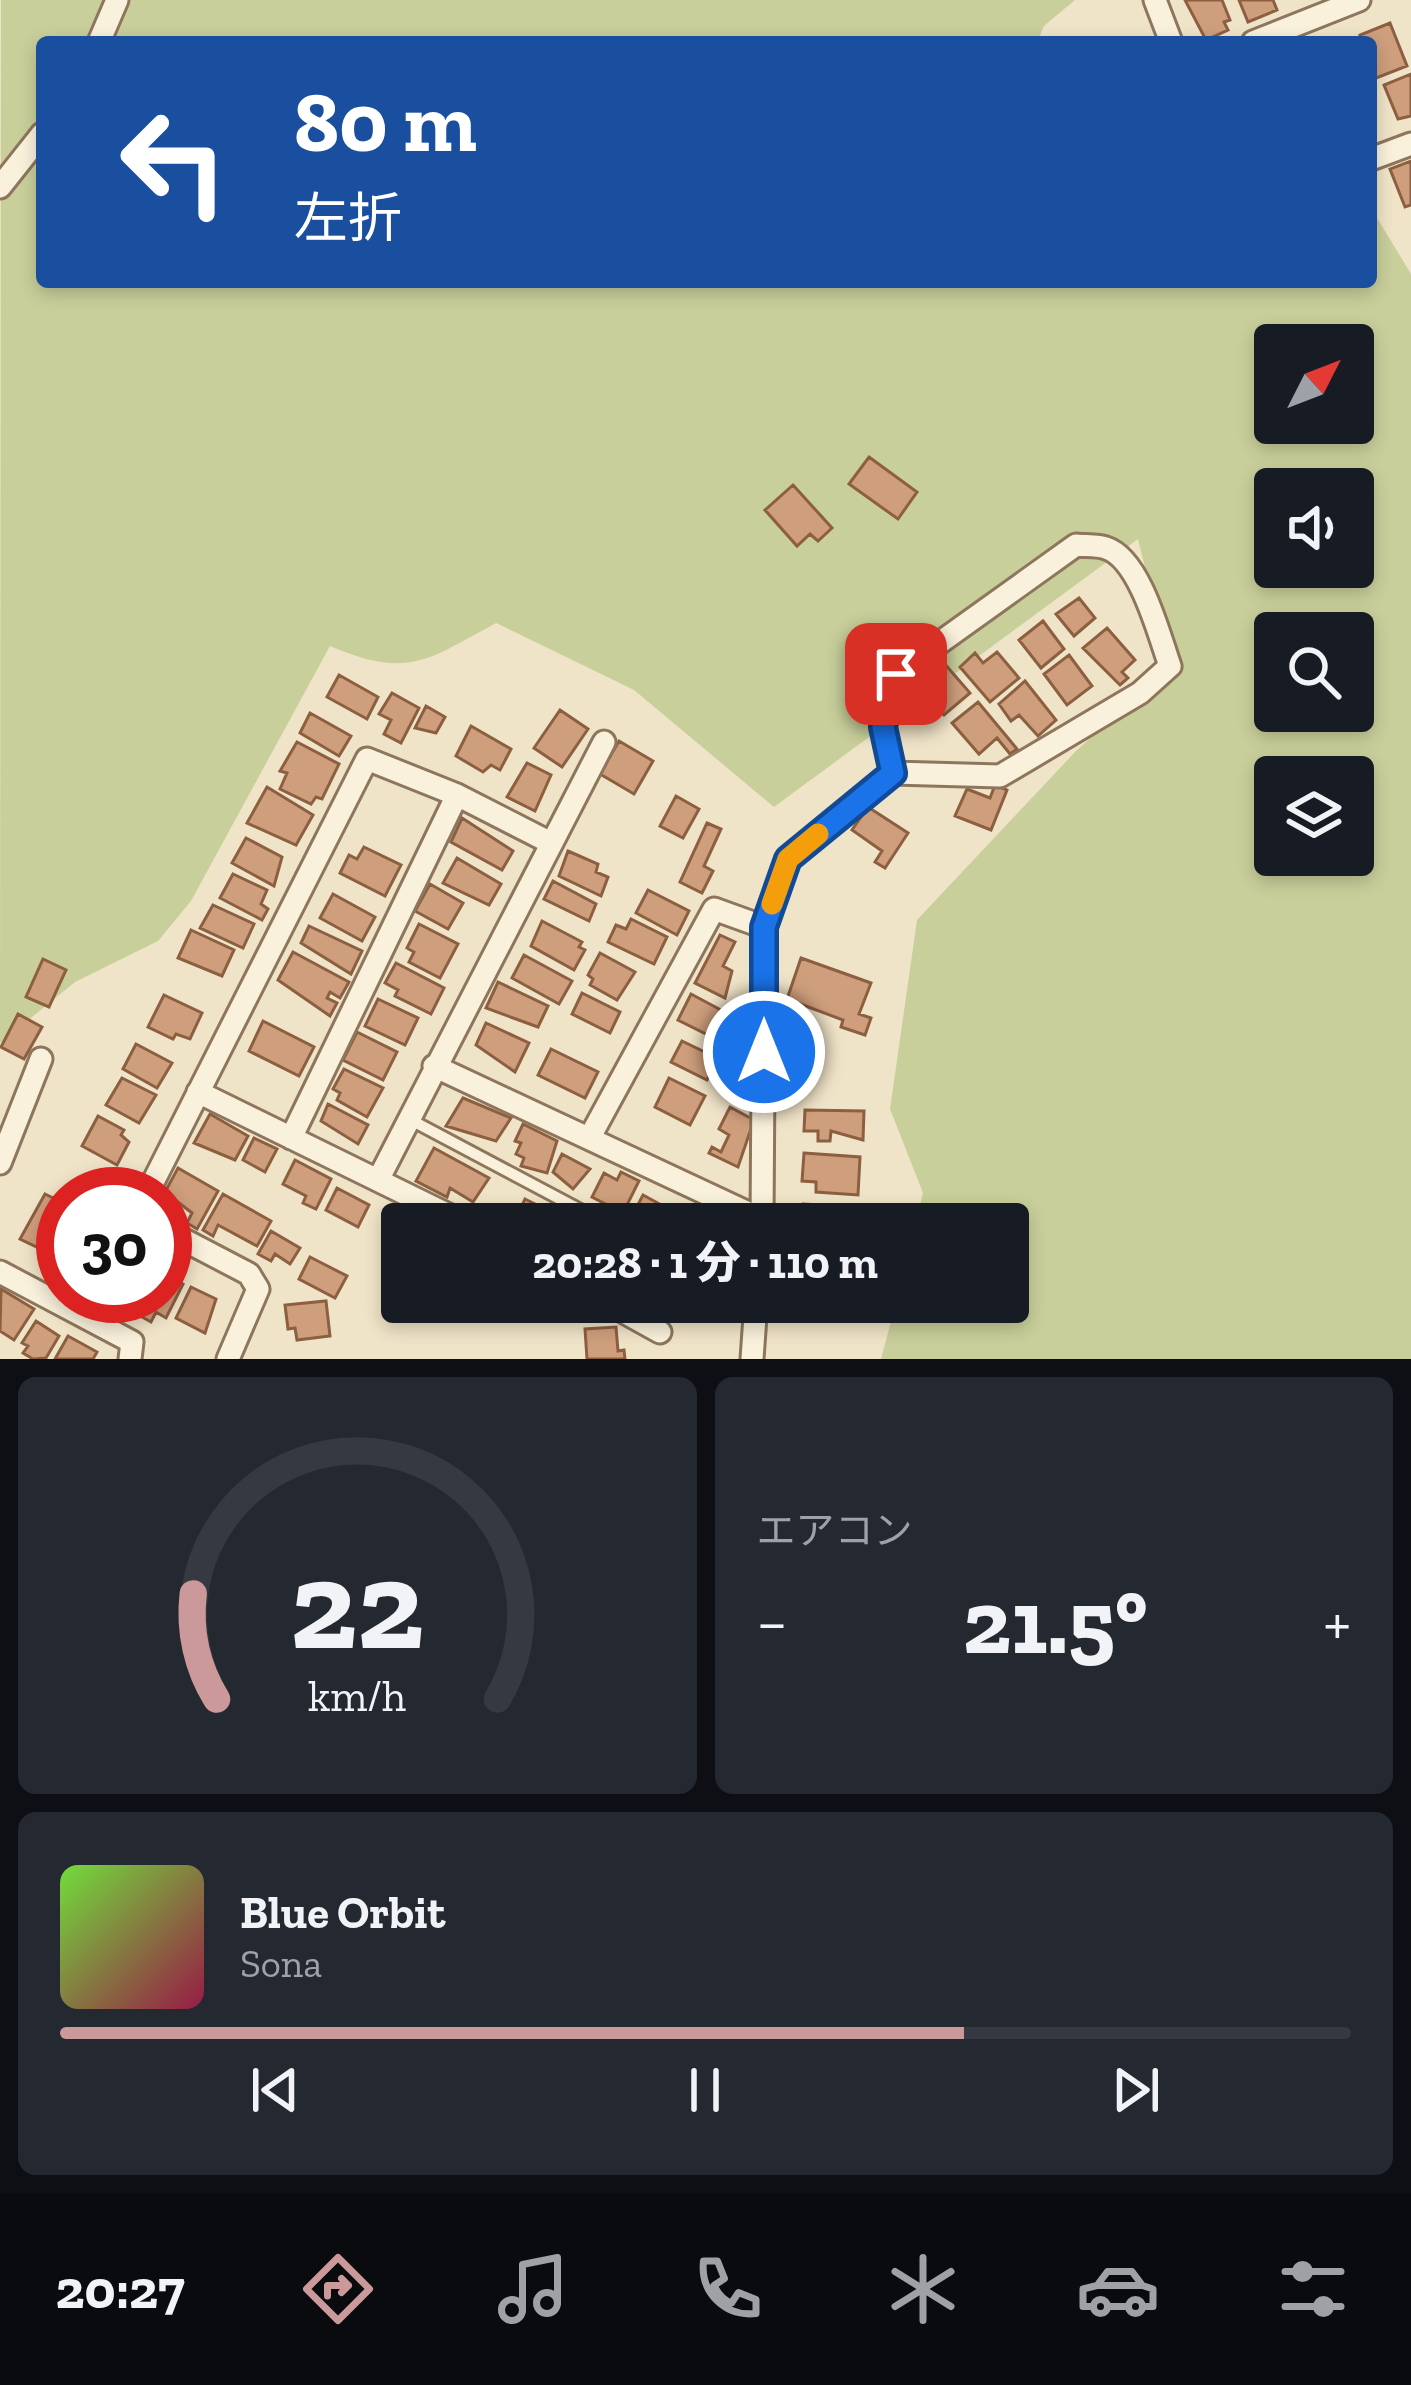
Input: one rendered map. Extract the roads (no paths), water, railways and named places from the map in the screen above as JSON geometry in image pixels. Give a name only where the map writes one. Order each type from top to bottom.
[{"type":"street","points":[[102,36],[117,0]]},
{"type":"street","points":[[1155,0],[1169,36]]},
{"type":"street","points":[[1268,36],[1359,0]]},
{"type":"street","points":[[0,188],[36,142]]},
{"type":"street","points":[[1377,157],[1411,144]]},
{"type":"street","points":[[762,1203],[764,927],[788,859],[893,773],[1000,776],[1140,693],[1169,666],[1147,596],[1109,548],[1076,544],[896,674],[883,727],[893,773]]},
{"type":"street","points":[[378,1180],[604,742]]},
{"type":"street","points":[[160,1167],[367,759],[457,795],[549,842]]},
{"type":"street","points":[[291,1138],[457,795]]},
{"type":"street","points":[[591,1136],[714,909],[764,927]]},
{"type":"street","points":[[0,1163],[41,1058]]},
{"type":"street","points":[[434,1066],[591,1136],[724,1203]]},
{"type":"street","points":[[198,1092],[424,1203]]},
{"type":"street","points":[[192,1244],[250,1274],[258,1289],[229,1359]]},
{"type":"street","points":[[0,1272],[132,1342],[130,1359]]},
{"type":"street","points":[[644,1323],[660,1332]]},
{"type":"street","points":[[752,1359],[755,1323]]},
{"type":"lane","points":[[409,1119],[567,1203]]}]
